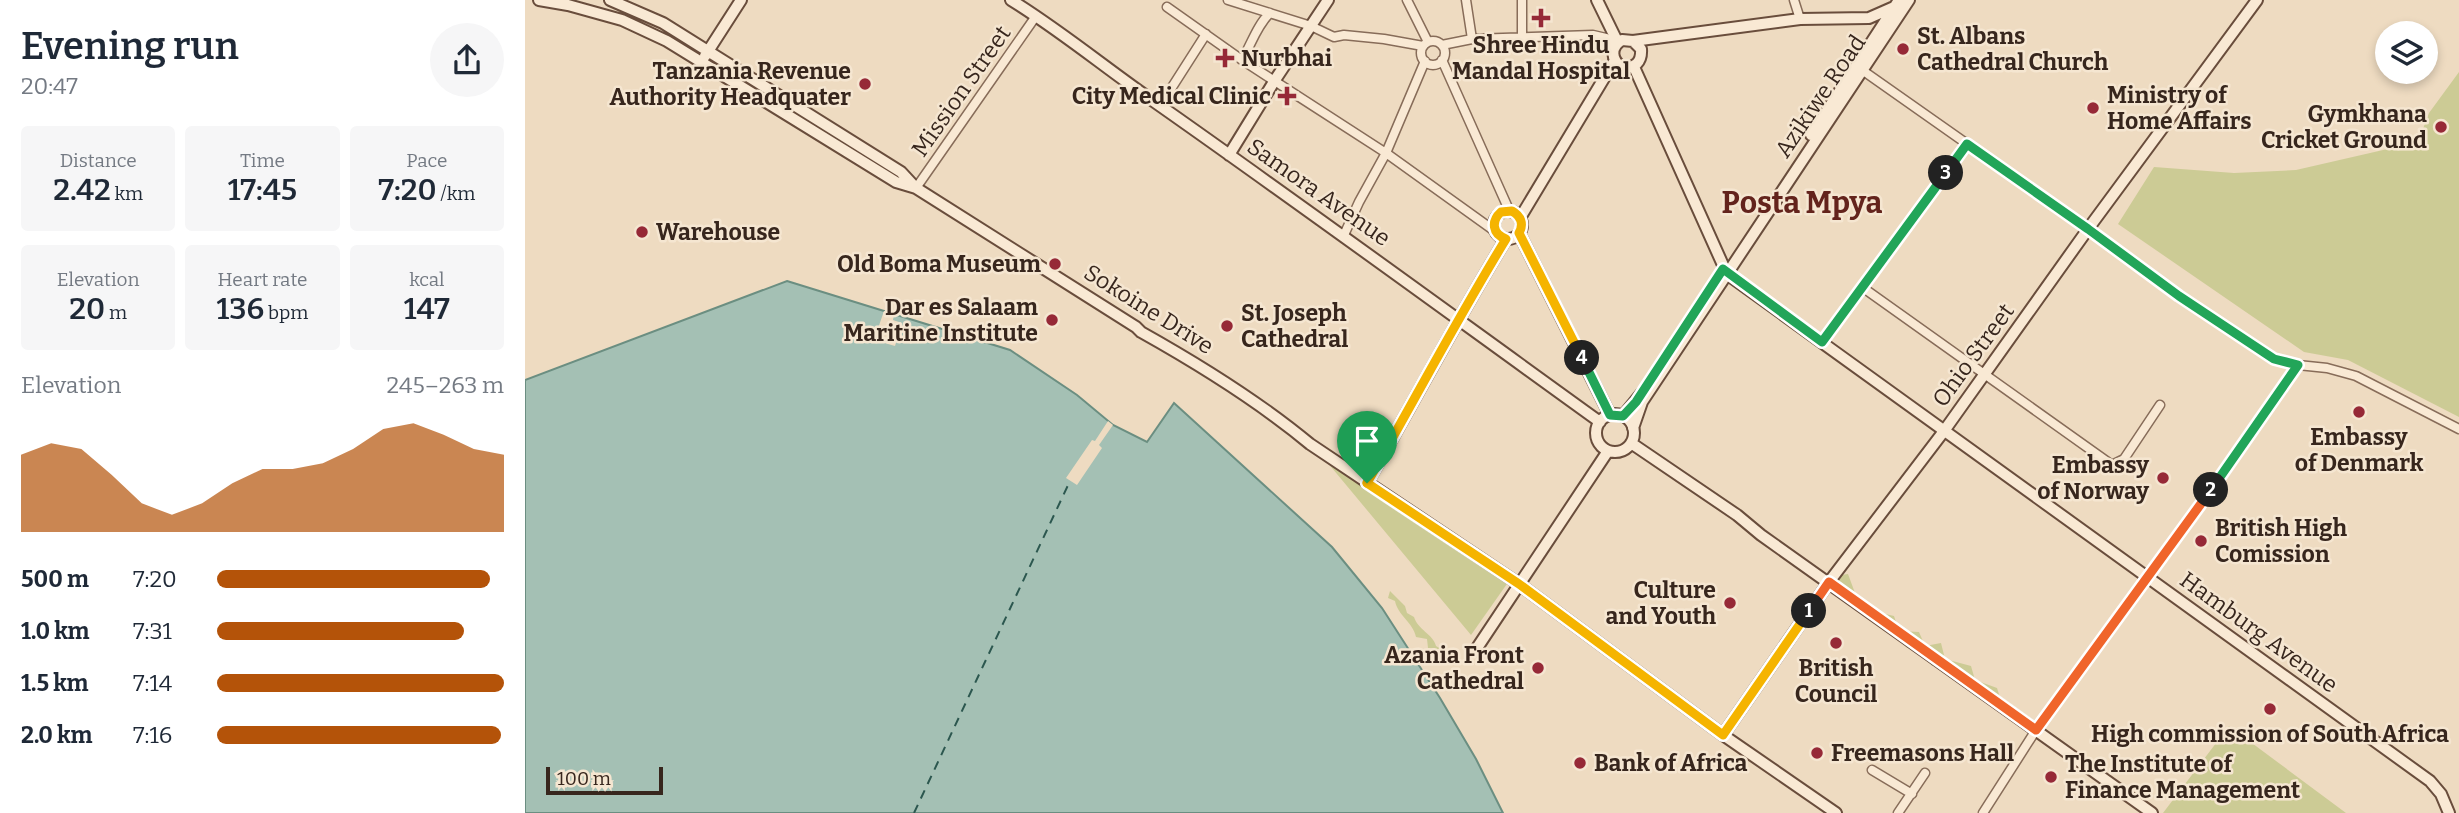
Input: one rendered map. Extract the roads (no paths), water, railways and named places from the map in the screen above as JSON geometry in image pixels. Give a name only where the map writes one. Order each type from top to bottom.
[{"type":"street","points":[[539,0],[622,20],[705,56]]},
{"type":"street","points":[[610,0],[663,23],[705,56]]},
{"type":"street","points":[[705,56],[741,0]]},
{"type":"street","name":"Samora Avenue","points":[[1011,0],[1344,235],[1457,319],[1605,418]]},
{"type":"street","points":[[1228,0],[1311,26],[1334,37],[1345,35],[1426,44],[1434,41],[1442,45],[1472,39],[1593,35],[1627,43]]},
{"type":"street","points":[[1229,155],[1328,0]]},
{"type":"street","points":[[1407,0],[1426,44],[1422,56],[1425,61],[1437,64],[1442,60],[1445,53],[1442,45]]},
{"type":"street","points":[[1466,0],[1472,39]]},
{"type":"street","points":[[1522,0],[1523,38]]},
{"type":"street","points":[[1597,0],[1627,43],[1639,62],[1634,66],[1622,67],[1615,60],[1613,52],[1627,43],[1800,19],[1869,18],[1902,3]]},
{"type":"street","points":[[1603,0],[1615,26],[1627,43]]},
{"type":"street","points":[[1794,0],[1800,19]]},
{"type":"street","name":"Ohio Street","points":[[1723,735],[1829,582],[1944,431],[2088,229],[2257,0]]},
{"type":"street","name":"Azikiwe Road","points":[[1633,428],[1642,402],[1874,38],[1902,3]]},
{"type":"street","name":"Azikiwe Road","points":[[1623,416],[1636,402],[1862,70],[1902,3]]},
{"type":"street","points":[[1167,7],[1242,60],[1386,153],[1506,239],[1513,238],[1522,226],[1520,218],[1509,210],[1442,60]]},
{"type":"street","points":[[1242,60],[1261,21],[1270,13]]},
{"type":"street","name":"Mission Street","points":[[915,188],[1037,16]]},
{"type":"street","points":[[1869,18],[1874,26],[1874,38]]},
{"type":"street","points":[[1160,106],[1206,34]]},
{"type":"street","name":"Sokoine Drive","points":[[705,56],[901,172],[915,188],[1140,332],[1196,363],[1280,420],[1310,444],[1519,584],[1723,735],[1836,813]]},
{"type":"street","points":[[1520,218],[1615,60]]},
{"type":"street","points":[[1344,235],[1386,153],[1425,61]]},
{"type":"street","points":[[1634,66],[1725,272]]},
{"type":"street","points":[[1862,70],[2179,296],[2274,359],[2356,376],[2459,429]]},
{"type":"street","points":[[1822,342],[1967,144]]},
{"type":"street","points":[[1496,232],[1495,219],[1501,212],[1509,210]]},
{"type":"street","points":[[1519,233],[1605,418]]},
{"type":"street","points":[[1367,483],[1435,365],[1457,319],[1506,239]]},
{"type":"street","name":"Hamburg Avenue","points":[[1725,272],[2430,781],[2441,794],[2449,813]]},
{"type":"street","points":[[1863,287],[2112,465],[2124,459],[2160,405]]},
{"type":"street","points":[[1983,813],[2036,730],[2226,470],[2298,365]]},
{"type":"street","points":[[1623,416],[1633,428],[1631,443],[1623,450],[1608,450],[1598,440],[1597,427],[1605,418],[1623,416]]},
{"type":"street","points":[[1631,443],[1737,515],[1761,535],[2153,813]]},
{"type":"street","points":[[1475,651],[1608,450]]},
{"type":"street","points":[[1872,770],[1912,794]]},
{"type":"street","points":[[1898,813],[1925,773]]},
{"type":"place","name":"Shree Hindu Mandal Hospital","points":[[1541,18]]},
{"type":"place","name":"St. Albans Cathedral Church","points":[[1903,49]]},
{"type":"place","name":"Nurbhai","points":[[1225,58]]},
{"type":"place","name":"Tanzania Revenue Authority Headquater","points":[[865,84]]},
{"type":"place","name":"City Medical Clinic","points":[[1287,96]]},
{"type":"place","name":"Ministry of Home Affairs","points":[[2093,108]]},
{"type":"place","name":"Gymkhana Cricket Ground","points":[[2441,127]]},
{"type":"place","name":"Warehouse","points":[[642,232]]},
{"type":"place","name":"Old Boma Museum","points":[[1055,264]]},
{"type":"place","name":"Dar es Salaam Maritine Institute","points":[[1052,320]]},
{"type":"place","name":"St. Joseph Cathedral","points":[[1227,326]]},
{"type":"place","name":"Embassy of Denmark","points":[[2359,412]]},
{"type":"place","name":"Embassy of Norway","points":[[2163,478]]},
{"type":"place","name":"British High Comission","points":[[2201,541]]},
{"type":"place","name":"Culture and Youth","points":[[1730,603]]},
{"type":"place","name":"British Council","points":[[1836,643]]},
{"type":"place","name":"Azania Front Cathedral","points":[[1538,668]]},
{"type":"place","name":"High commission of South Africa","points":[[2270,709]]},
{"type":"place","name":"Freemasons Hall","points":[[1817,753]]},
{"type":"place","name":"Bank of Africa","points":[[1580,763]]},
{"type":"place","name":"The Institute of Finance Management","points":[[2051,777]]},
{"type":"district","name":"Posta Mpya","points":[[1802,203]]}]
